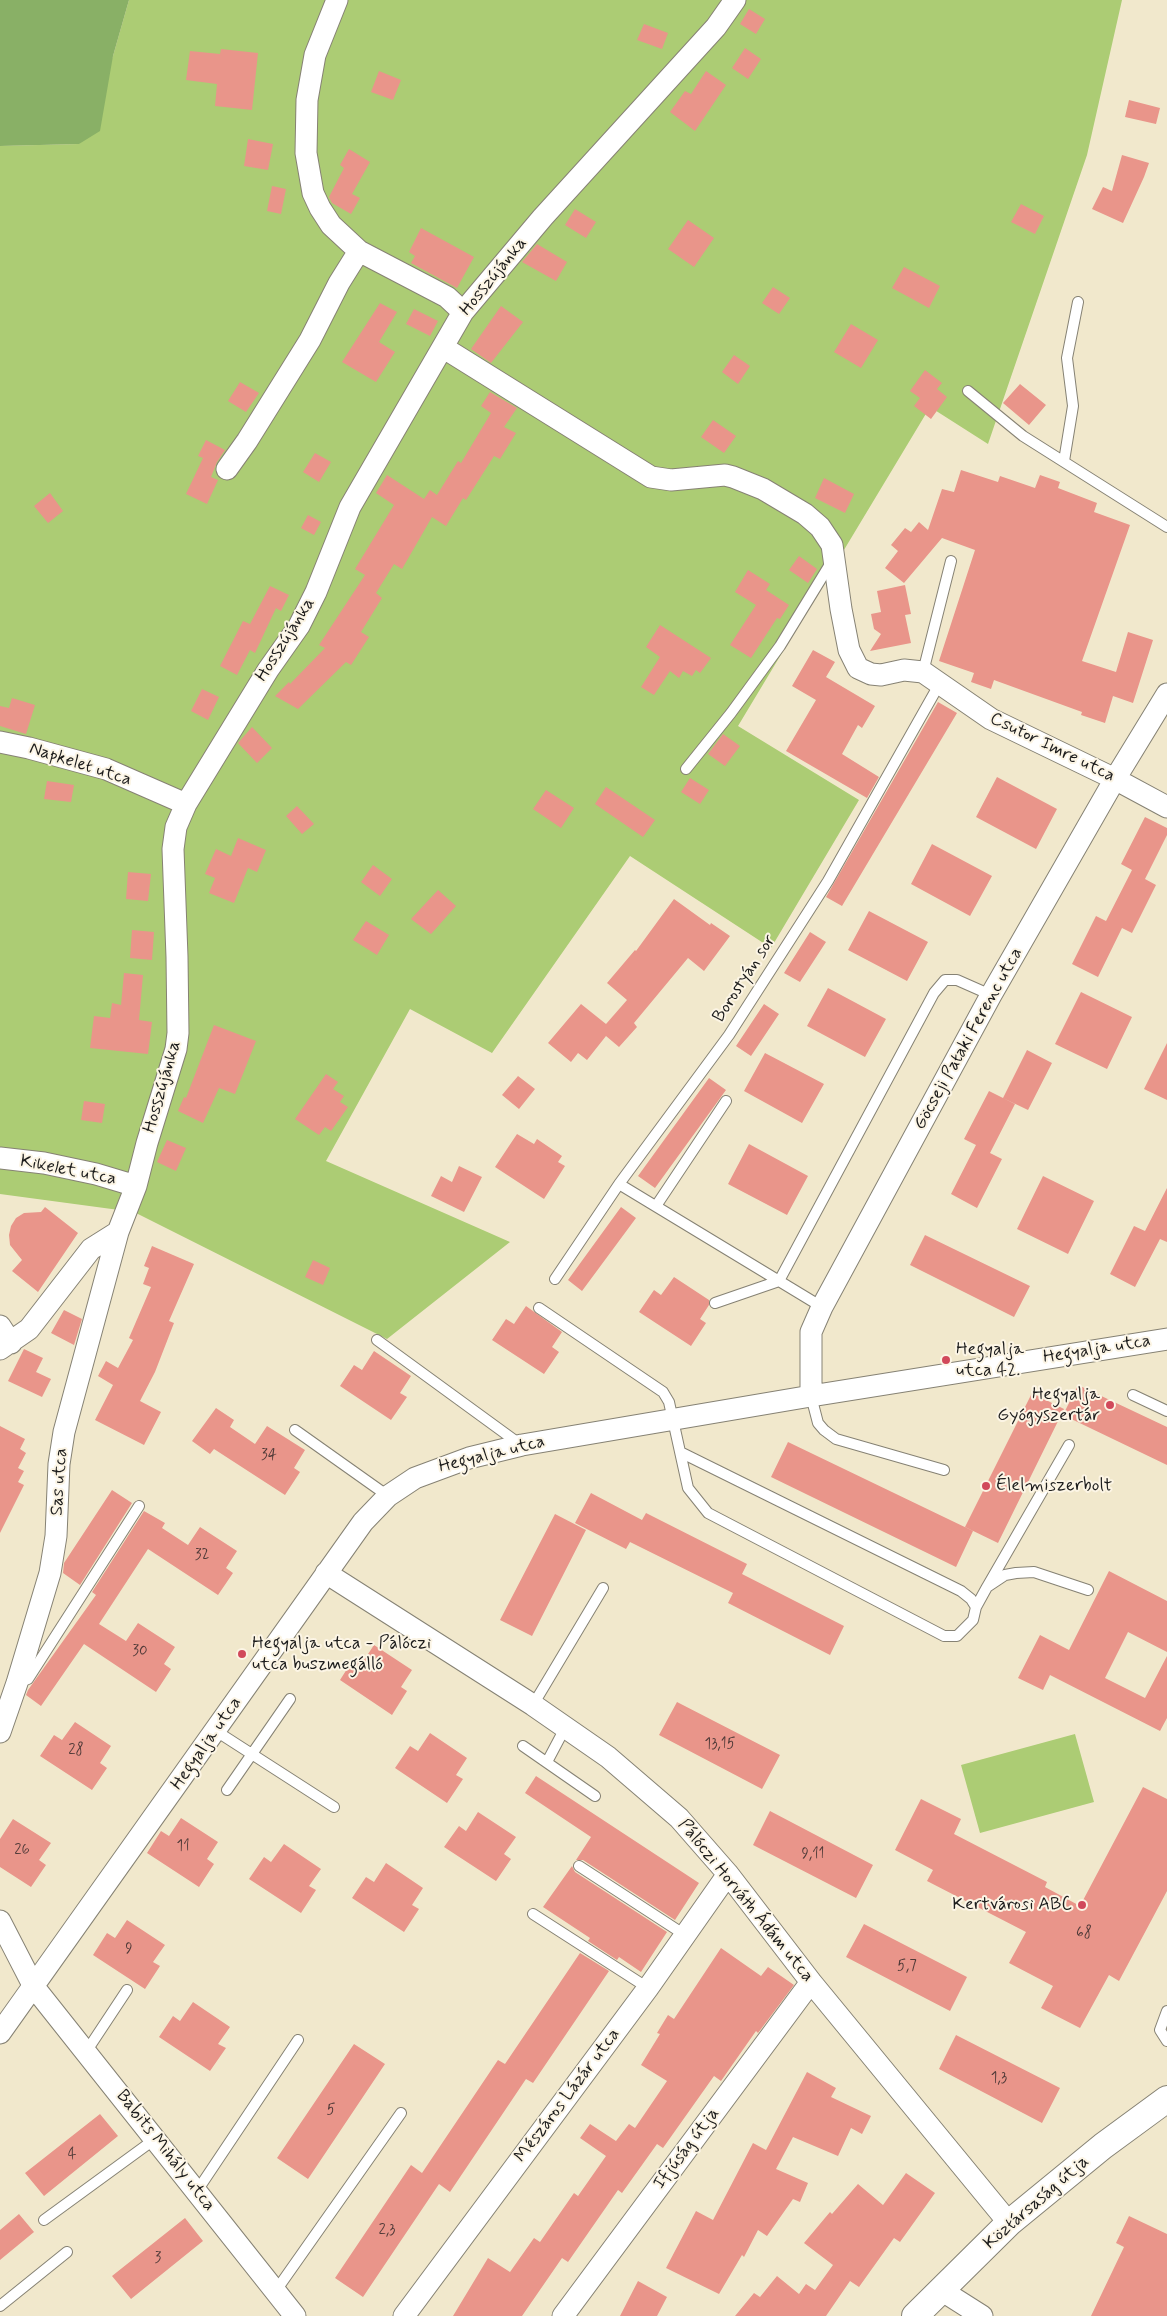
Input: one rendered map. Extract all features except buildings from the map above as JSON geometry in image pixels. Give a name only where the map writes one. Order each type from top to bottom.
[{"type":"street","points":[[337,0],[322,36],[311,71],[307,100],[306,153],[313,193],[320,208],[332,225],[359,251],[447,297],[463,312]]},
{"type":"street","name":"Hosszújánka","points":[[118,1232],[136,1186],[176,1049],[178,1033],[177,957],[173,849],[176,827],[186,804],[268,670],[299,626],[316,592],[350,508],[444,348],[463,312],[543,217],[716,27],[736,0]]},
{"type":"street","points":[[227,469],[247,442],[310,340],[339,283],[359,251]]},
{"type":"street","points":[[444,348],[650,477],[671,480],[725,475],[763,489],[805,514],[829,538],[835,556],[841,609],[849,650],[858,668],[871,674],[881,675],[904,670],[932,678]]},
{"type":"street","name":"Csutor Imre utca","points":[[932,678],[991,719],[1115,779],[1167,807]]},
{"type":"street","name":"Göcseji Pataki Ferenc utca","points":[[811,1396],[811,1332],[822,1306],[991,995],[1115,779],[1167,694]]},
{"type":"street","name":"Napkelet utca","points":[[0,742],[106,769],[186,804]]},
{"type":"street","name":"Kikelet utca","points":[[0,1158],[44,1163],[96,1174],[136,1186]]},
{"type":"street","points":[[4,1339],[29,1329],[91,1249],[118,1232]]},
{"type":"street","name":"Sas utca","points":[[0,1732],[18,1683],[50,1573],[56,1536],[59,1464],[64,1432],[118,1232]]},
{"type":"street","name":"Hegyalja utca","points":[[0,2033],[364,1522],[388,1496],[415,1478],[444,1466],[522,1445],[1167,1339]]},
{"type":"street","name":"Pálóczi Horváth Ádám utca","points":[[326,1573],[533,1705],[608,1757],[679,1818],[728,1874],[811,1982],[1009,2223]]},
{"type":"street","name":"Mészáros Lázár utca","points":[[404,2316],[648,1988],[728,1874]]},
{"type":"street","points":[[0,1921],[34,1987]]},
{"type":"street","name":"Ifjúság útja","points":[[564,2316],[811,1982]]},
{"type":"street","name":"Babits Mihály utca","points":[[34,1987],[295,2316]]},
{"type":"street","name":"Köztársaság útja","points":[[915,2316],[1009,2223],[1103,2146],[1167,2099]]},
{"type":"street","points":[[941,2290],[982,2316]]},
{"type":"lane","points":[[1064,461],[1073,406],[1067,358],[1078,302]]},
{"type":"lane","points":[[968,391],[1023,436],[1167,527]]},
{"type":"lane","points":[[686,769],[731,713],[780,646],[835,556]]},
{"type":"lane","name":"Borostyán sor","points":[[555,1279],[619,1184],[729,1035],[822,889],[932,678],[951,562]]},
{"type":"lane","points":[[715,1303],[779,1281],[934,993],[946,980],[958,980],[991,995]]},
{"type":"lane","points":[[656,1206],[726,1101]]},
{"type":"lane","points":[[619,1184],[822,1306]]},
{"type":"lane","points":[[539,1308],[663,1392],[669,1402],[682,1453],[688,1488],[708,1513],[944,1636],[957,1636],[972,1620],[976,1607],[987,1587],[1069,1445]]},
{"type":"lane","points":[[377,1340],[522,1445]]},
{"type":"lane","points":[[811,1396],[818,1423],[836,1439],[944,1470]]},
{"type":"lane","points":[[1133,1396],[1167,1411]]},
{"type":"lane","points":[[295,1430],[388,1496]]},
{"type":"lane","points":[[682,1453],[960,1591],[971,1598],[976,1607]]},
{"type":"lane","points":[[18,1683],[28,1679],[139,1506]]},
{"type":"lane","points":[[987,1587],[1005,1574],[1034,1572],[1088,1590]]},
{"type":"lane","points":[[533,1705],[603,1588]]},
{"type":"lane","points":[[227,1790],[290,1699]]},
{"type":"lane","points":[[547,1762],[566,1728]]},
{"type":"lane","points":[[216,1730],[334,1807]]},
{"type":"lane","points":[[523,1746],[595,1796]]},
{"type":"lane","points":[[579,1866],[685,1935]]},
{"type":"lane","points":[[533,1914],[648,1988]]},
{"type":"lane","points":[[86,2052],[127,1990]]},
{"type":"lane","points":[[1167,2012],[1160,2030],[1167,2041]]},
{"type":"lane","points":[[197,2191],[298,2040]]},
{"type":"lane","points":[[275,2292],[401,2113]]},
{"type":"lane","points":[[44,2220],[155,2139]]},
{"type":"lane","points":[[0,2306],[67,2252]]},
{"type":"green space","points":[[0,0],[129,0],[113,56],[100,131],[79,144],[0,146]]},
{"type":"green space","points":[[129,0],[1122,0],[1087,155],[988,444],[930,407],[738,726],[859,800],[771,948],[630,856],[492,1053],[410,1009],[326,1161],[510,1242],[387,1339],[134,1212],[0,1194],[0,146],[79,144],[113,56]]},
{"type":"green space","points":[[1075,1734],[1094,1802],[980,1833],[961,1765]]},
{"type":"place","name":"Hegyalja utca 42.","points":[[946,1360]]},
{"type":"place","name":"Hegyalja Gyógyszertár","points":[[1110,1405]]},
{"type":"place","name":"Élelmiszerbolt","points":[[986,1486]]},
{"type":"place","name":"Hegyalja utca - Pálóczi utca buszmegálló","points":[[242,1654]]},
{"type":"place","name":"Kertvárosi ABC","points":[[1082,1905]]}]
